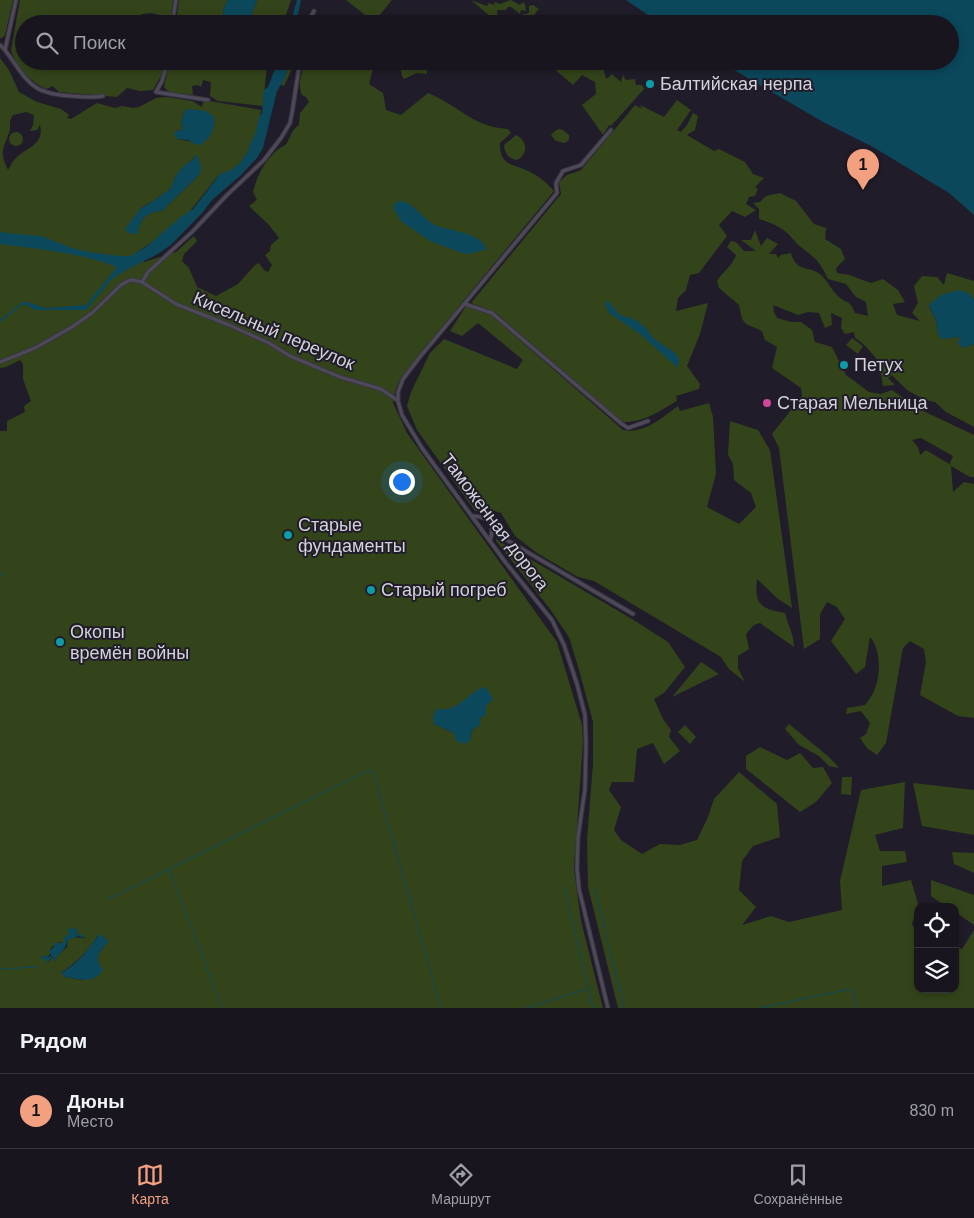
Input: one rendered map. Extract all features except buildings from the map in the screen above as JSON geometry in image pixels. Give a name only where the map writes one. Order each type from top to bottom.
[{"type":"street","points":[[5,50],[16,0]]},
{"type":"street","points":[[174,15],[176,0]]},
{"type":"street","points":[[312,15],[314,11]]},
{"type":"street","points":[[0,45],[15,63]]},
{"type":"street","points":[[20,70],[32,85],[42,92],[94,98],[103,96]]},
{"type":"street","points":[[165,70],[156,92],[208,100]]},
{"type":"street","points":[[0,362],[35,348],[72,328],[128,281],[142,282],[148,272],[192,232],[270,153],[290,123],[299,70]]},
{"type":"street","points":[[398,401],[398,392],[404,379],[442,330],[466,304],[557,192],[556,183],[563,170],[581,165],[611,130]]},
{"type":"street","name":"Кисельный переулок","points":[[142,282],[176,304],[225,323],[269,343],[290,356],[340,377],[380,389],[398,401]]},
{"type":"street","points":[[466,304],[492,313],[628,428],[648,421]]},
{"type":"street","name":"Таможенная дорога","points":[[398,401],[402,414],[422,448],[490,542],[552,620],[560,634],[570,660],[584,709],[586,744],[585,789],[578,837],[577,868],[579,889],[608,1008]]},
{"type":"street","points":[[472,516],[484,517],[489,520],[493,530],[505,539],[633,614]]},
{"type":"street","points":[[490,542],[493,530]]},
{"type":"green space","points":[[0,0],[13,0],[5,35],[2,38],[0,38]]},
{"type":"green space","points":[[20,0],[173,0],[171,15],[150,13],[142,15],[17,15]]},
{"type":"green space","points":[[179,0],[228,0],[223,15],[177,15]]},
{"type":"green space","points":[[257,0],[291,0],[286,15],[251,15]]},
{"type":"green space","points":[[346,0],[392,0],[380,15],[365,15]]},
{"type":"green space","points":[[471,0],[487,6],[489,3],[494,5],[495,2],[500,4],[511,0],[520,5],[523,2],[525,4],[526,11],[521,10],[520,14],[511,7],[508,7],[506,10],[497,10],[498,15],[488,15]]},
{"type":"green space","points":[[533,5],[539,9],[534,15],[521,15],[529,13],[529,6]]},
{"type":"green space","points":[[15,28],[15,60],[11,50]]},
{"type":"green space","points":[[0,58],[9,70],[19,92],[37,102],[61,109],[69,115],[67,118],[71,119],[97,103],[115,108],[122,106],[133,108],[156,98],[167,97],[192,101],[202,107],[204,100],[261,110],[258,130],[248,152],[238,167],[218,176],[186,216],[137,252],[144,262],[176,252],[194,236],[197,241],[184,254],[182,261],[189,268],[197,287],[216,296],[238,284],[255,265],[259,263],[268,272],[272,265],[265,255],[270,251],[271,245],[279,238],[269,225],[249,206],[257,200],[253,192],[261,170],[272,155],[286,144],[299,125],[300,113],[309,102],[302,95],[300,86],[303,70],[373,70],[369,84],[383,93],[386,110],[401,115],[428,93],[474,120],[508,129],[511,133],[500,143],[500,150],[504,160],[535,175],[554,191],[401,378],[396,388],[393,403],[407,433],[557,642],[582,725],[583,742],[574,869],[581,921],[603,1008],[0,1008],[0,431],[7,431],[7,421],[25,412],[24,406],[31,401],[23,379],[23,364],[20,360],[0,368]],"holes":[[[189,109],[215,122],[208,139],[193,142],[177,139],[176,130],[183,129],[181,122],[185,111]],[[26,112],[34,115],[30,131],[37,130],[40,125],[41,132],[37,142],[19,155],[8,170],[3,152],[13,115]],[[195,155],[199,161],[200,174],[163,210],[151,213],[143,218],[138,229],[140,209],[170,189],[177,174]],[[469,697],[486,714],[480,719],[480,725],[472,730],[470,740],[434,724],[436,710],[450,709]],[[69,929],[78,931],[76,934],[84,936],[85,939],[73,938],[68,940],[67,947],[57,956],[54,962],[54,956],[47,963],[48,959],[41,957],[49,956],[51,948],[59,942],[64,943],[64,938],[70,935]],[[97,936],[106,944],[99,953],[97,960],[102,969],[82,980],[65,977],[61,972],[76,962]]]},
{"type":"green space","points":[[22,70],[163,70],[153,90],[140,91],[127,88],[117,97],[59,92],[53,86],[46,89]]},
{"type":"green space","points":[[168,70],[267,70],[263,106],[218,101],[210,96],[211,82],[203,80],[201,87],[198,85],[192,86],[193,95],[169,92],[164,87]]},
{"type":"green space","points":[[287,70],[292,70],[284,86],[281,85]]},
{"type":"green space","points":[[401,70],[427,70],[427,74],[417,73],[404,79]]},
{"type":"green space","points":[[556,70],[604,70],[606,78],[612,74],[621,82],[623,75],[626,80],[635,79],[636,85],[642,85],[644,89],[611,126],[609,125],[603,135],[582,105],[596,94],[595,82],[582,75],[573,85]]},
{"type":"green space","points":[[677,100],[691,110],[677,130],[681,132],[693,113],[698,116],[695,130],[687,135],[714,151],[719,149],[745,162],[753,174],[764,178],[755,187],[758,189],[755,196],[749,197],[746,204],[756,210],[745,217],[732,211],[719,225],[727,236],[699,273],[690,275],[686,290],[678,298],[676,311],[708,303],[700,334],[687,366],[700,384],[699,389],[676,396],[677,401],[651,416],[637,421],[622,422],[495,312],[471,303],[561,194],[559,182],[567,175],[581,170],[635,105],[642,109],[640,105],[664,117]]},
{"type":"green space","points":[[559,129],[569,135],[569,140],[565,143],[556,141],[551,135]]},
{"type":"green space","points":[[16,132],[21,134],[23,139],[21,144],[16,146],[11,144],[9,139],[11,134]]},
{"type":"green space","points":[[516,135],[520,137],[525,147],[523,154],[517,160],[507,155],[504,145]]},
{"type":"green space","points":[[780,193],[796,201],[814,224],[826,228],[825,239],[841,249],[845,259],[836,268],[837,273],[871,283],[883,279],[898,290],[905,302],[893,304],[897,315],[920,321],[912,313],[918,303],[914,286],[922,276],[937,277],[944,285],[947,273],[974,281],[974,300],[968,293],[951,294],[939,298],[929,306],[936,320],[938,334],[942,338],[961,337],[963,348],[974,344],[974,427],[946,412],[935,402],[925,400],[907,390],[892,375],[888,378],[895,385],[883,386],[881,373],[883,366],[855,338],[854,332],[845,334],[841,328],[842,318],[831,313],[832,325],[825,328],[819,313],[808,312],[798,315],[773,305],[777,318],[791,322],[801,322],[812,330],[815,342],[832,347],[846,375],[869,392],[881,394],[892,390],[919,409],[974,435],[974,477],[970,477],[951,466],[953,492],[964,482],[974,484],[974,718],[958,716],[920,695],[926,662],[924,649],[910,641],[903,648],[886,743],[877,755],[867,748],[860,738],[866,734],[870,723],[861,711],[846,714],[847,708],[865,705],[874,691],[878,678],[879,663],[874,642],[870,637],[865,667],[856,674],[831,641],[845,619],[837,607],[827,602],[820,614],[820,639],[804,649],[779,448],[772,434],[802,396],[801,388],[772,368],[777,347],[765,340],[762,331],[746,324],[742,319],[739,305],[719,288],[717,281],[736,255],[727,247],[731,241],[736,242],[744,251],[756,251],[741,240],[751,240],[755,230],[761,246],[767,238],[778,244],[769,254],[776,254],[778,258],[781,255],[791,253],[800,267],[813,270],[821,275],[837,295],[850,304],[855,313],[868,316],[866,302],[856,297],[846,284],[828,279],[817,261],[784,231],[774,224],[759,219],[759,209],[753,203],[760,202],[766,196]],"holes":[[[921,438],[953,456],[951,465],[926,450],[920,455],[918,447],[912,440]]]},
{"type":"green space","points":[[466,306],[491,315],[623,430],[631,431],[646,427],[678,406],[680,411],[709,403],[713,417],[716,474],[707,507],[739,524],[756,507],[751,493],[734,480],[733,464],[728,455],[730,421],[758,430],[770,450],[792,608],[778,599],[757,579],[757,595],[758,600],[765,607],[785,613],[794,647],[760,623],[754,625],[746,634],[749,649],[738,656],[738,668],[745,682],[729,669],[721,657],[594,581],[578,577],[537,553],[515,536],[501,513],[492,510],[475,511],[417,430],[407,406],[411,392],[430,353],[444,339],[517,369],[523,360],[478,323],[462,336],[450,331]]},
{"type":"green space","points":[[852,338],[863,346],[858,354],[846,345]]},
{"type":"green space","points":[[496,539],[668,642],[685,667],[664,693],[654,699],[663,719],[671,730],[669,737],[680,751],[664,764],[653,743],[637,749],[634,782],[612,782],[609,790],[621,807],[614,830],[621,840],[642,854],[660,844],[680,845],[697,840],[714,799],[739,772],[777,804],[780,837],[753,846],[742,861],[739,890],[756,907],[742,925],[771,916],[789,922],[842,910],[840,881],[861,790],[905,782],[903,828],[875,835],[880,851],[905,851],[907,862],[882,866],[882,886],[911,880],[918,903],[914,903],[912,924],[914,927],[914,993],[959,993],[959,948],[962,949],[974,930],[974,1008],[618,1008],[588,887],[587,839],[593,764],[593,722],[569,637],[550,609]]},
{"type":"green space","points":[[701,662],[719,674],[672,697]]},
{"type":"green space","points":[[789,724],[829,757],[839,768],[829,766],[819,756],[799,745],[785,729]]},
{"type":"green space","points":[[685,725],[696,737],[690,744],[678,732]]},
{"type":"green space","points":[[760,747],[787,760],[800,753],[813,768],[823,767],[832,783],[816,802],[800,812],[746,769],[746,756]]},
{"type":"green space","points":[[842,777],[852,777],[851,795],[841,794]]},
{"type":"green space","points":[[913,783],[974,790],[974,835],[922,826]]},
{"type":"green space","points":[[952,852],[974,853],[974,873],[954,864]]},
{"type":"green space","points":[[931,880],[974,895],[974,925],[959,915],[959,903],[941,903],[931,896]]},
{"type":"water","points":[[228,0],[257,0],[251,15],[223,15]]},
{"type":"water","points":[[297,0],[301,0],[298,15],[293,15]]},
{"type":"water","points":[[626,0],[974,0],[974,215],[949,193],[873,147],[823,122],[734,70],[959,70],[959,15],[648,15]]},
{"type":"water","points":[[275,70],[287,70],[277,91],[263,148],[257,158],[240,176],[212,200],[171,245],[112,279],[86,310],[35,310],[27,305],[22,305],[0,322],[0,320],[23,302],[46,308],[86,305],[117,267],[75,255],[0,244],[0,231],[41,236],[72,248],[89,252],[131,256],[147,246],[193,209],[220,174],[231,170],[240,163],[249,150],[255,135],[262,113],[264,90],[268,87]]},
{"type":"water","points":[[185,110],[206,111],[214,117],[212,133],[200,145],[188,140],[177,139],[174,135],[176,130],[183,129],[181,122]]},
{"type":"water","points":[[195,155],[197,155],[201,166],[200,174],[163,210],[151,213],[143,218],[138,229],[139,234],[128,233],[125,229],[140,209],[171,188],[176,175],[186,164],[193,160]]},
{"type":"water","points":[[401,201],[411,205],[437,226],[458,231],[478,239],[487,249],[469,254],[430,241],[402,222],[393,208],[395,203]]},
{"type":"water","points":[[958,290],[969,293],[974,300],[974,344],[963,348],[958,344],[960,337],[942,339],[938,334],[936,320],[929,305],[941,295]]},
{"type":"water","points":[[607,300],[620,315],[636,320],[646,328],[653,338],[675,353],[679,359],[678,368],[640,334],[609,313],[605,304]]},
{"type":"water","points":[[486,687],[493,699],[486,706],[486,714],[480,719],[480,725],[472,730],[470,740],[465,744],[456,741],[454,733],[434,724],[433,717],[436,709],[452,708],[474,692]]},
{"type":"water","points":[[69,929],[78,930],[76,934],[83,935],[85,939],[79,936],[68,940],[54,962],[53,956],[46,964],[47,959],[41,960],[45,955],[51,956],[49,951],[54,947],[54,943],[64,943],[64,938],[70,935],[68,933]]},
{"type":"water","points":[[99,934],[109,941],[103,947],[98,957],[98,961],[103,969],[100,974],[86,980],[65,977],[61,972],[77,962]]},
{"type":"waterway","points":[[0,575],[4,574]]},
{"type":"waterway","points":[[108,899],[369,770],[373,772],[441,1008]]},
{"type":"waterway","points":[[169,869],[222,1008]]},
{"type":"waterway","points":[[564,887],[593,1008]]},
{"type":"waterway","points":[[595,889],[624,1008]]},
{"type":"waterway","points":[[0,969],[37,967]]},
{"type":"waterway","points":[[526,1008],[587,989]]},
{"type":"waterway","points":[[759,1008],[850,989],[854,992],[857,1008]]},
{"type":"place","name":"Балтийская нерпа","points":[[650,84]]},
{"type":"place","name":"Дюны","points":[[863,190]]},
{"type":"place","name":"Петух","points":[[844,365]]},
{"type":"place","name":"Старая Мельница","points":[[767,403]]},
{"type":"place","name":"Старые фундаменты","points":[[288,535]]},
{"type":"place","name":"Старый погреб","points":[[371,590]]},
{"type":"place","name":"Окопы времён войны","points":[[60,642]]}]
